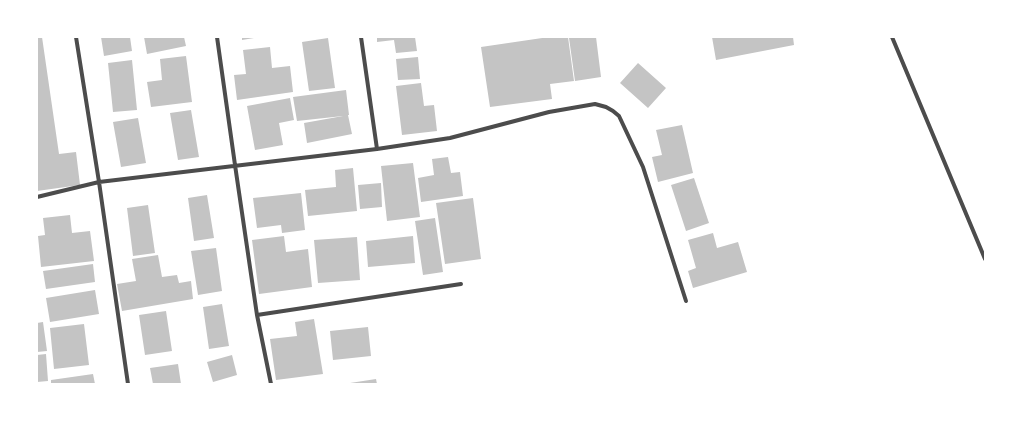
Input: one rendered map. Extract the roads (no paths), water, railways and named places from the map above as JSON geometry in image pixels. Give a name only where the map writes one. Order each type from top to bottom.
[{"type":"street","points":[[76,37],[99,182],[128,384]]},
{"type":"street","points":[[217,37],[257,315],[271,384]]},
{"type":"street","points":[[361,37],[377,149]]},
{"type":"street","points":[[892,37],[985,259]]},
{"type":"street","points":[[37,198],[99,182],[377,149],[450,138],[549,112],[595,104],[606,107],[619,116],[643,167],[686,301]]},
{"type":"street","points":[[257,315],[461,284]]}]
